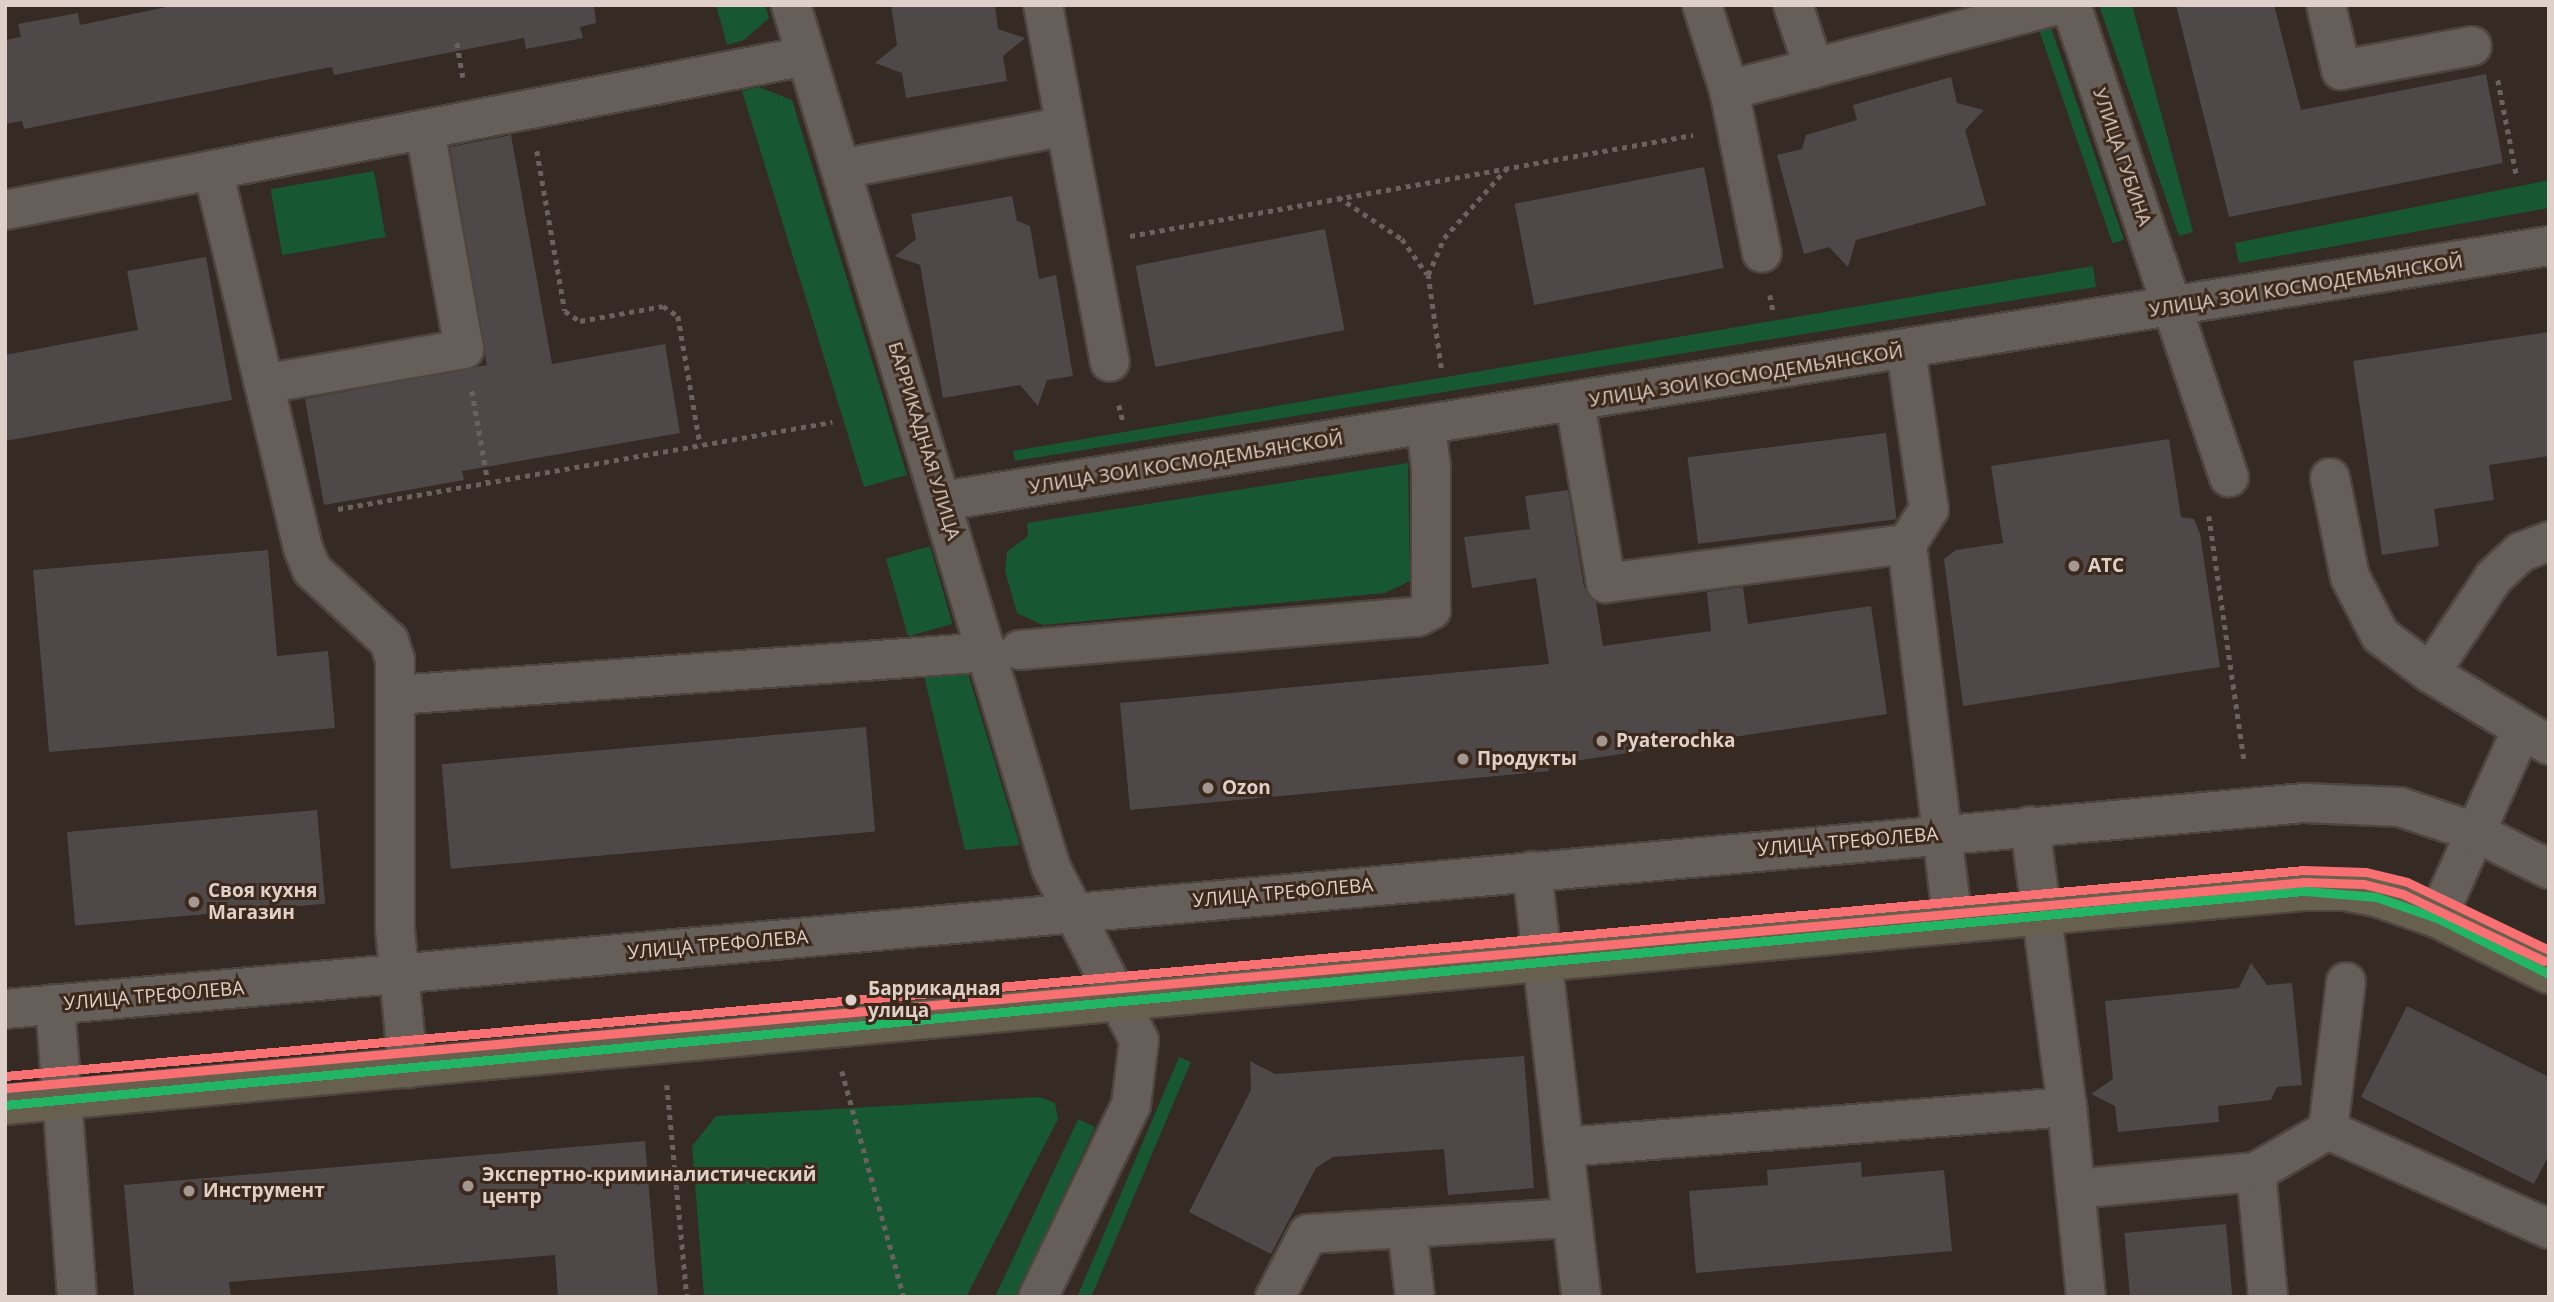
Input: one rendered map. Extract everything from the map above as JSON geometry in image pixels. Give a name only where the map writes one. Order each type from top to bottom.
[{"type":"main road","points":[[5,1105],[1954,924],[2345,891],[2437,918],[2549,974]]},
{"type":"street","name":"БАРРИКАДНАЯ УЛИЦА","points":[[791,5],[942,501],[1004,651],[1051,868],[1139,1041],[1131,1105],[1038,1297]]},
{"type":"street","points":[[1044,5],[1110,362]]},
{"type":"street","points":[[1702,5],[1729,90],[1762,253]]},
{"type":"street","points":[[1793,5],[1814,69]]},
{"type":"street","points":[[1729,90],[2058,5]]},
{"type":"street","name":"УЛИЦА ГУБИНА","points":[[2071,5],[2229,477]]},
{"type":"street","points":[[2326,5],[2342,71],[2472,46]]},
{"type":"street","points":[[5,211],[806,56]]},
{"type":"street","points":[[841,169],[1066,126]]},
{"type":"street","points":[[264,384],[464,349],[425,129]]},
{"type":"street","points":[[213,170],[296,517],[312,570],[389,641],[395,660],[398,974],[408,1068]]},
{"type":"street","name":"УЛИЦА ЗОИ КОСМОДЕМЬЯНСКОЙ","points":[[942,501],[2174,308],[2549,246]]},
{"type":"street","points":[[1906,350],[1929,509],[1907,544],[1954,924]]},
{"type":"street","points":[[1575,403],[1606,583],[1907,544]]},
{"type":"street","points":[[396,695],[1004,651],[1416,617],[1431,610],[1432,468],[1426,426]]},
{"type":"street","points":[[2330,478],[2350,577],[2380,635],[2430,673],[2535,738],[2475,832],[2437,918]]},
{"type":"street","points":[[2430,673],[2494,577],[2521,552],[2549,541]]},
{"type":"street","name":"УЛИЦА ТРЕФОЛЕВА","points":[[5,1009],[2030,826],[2358,802],[2400,807],[2475,832],[2549,869]]},
{"type":"street","points":[[2030,826],[2067,1107],[2086,1297]]},
{"type":"street","points":[[1532,871],[1581,1297]]},
{"type":"street","points":[[2328,1130],[2346,982]]},
{"type":"street","points":[[55,1004],[78,1297]]},
{"type":"street","points":[[1564,1147],[2067,1107]]},
{"type":"street","points":[[2075,1189],[2256,1172],[2328,1130]]},
{"type":"street","points":[[2328,1130],[2548,1226]]},
{"type":"street","points":[[2256,1172],[2268,1297]]},
{"type":"street","points":[[1275,1297],[1308,1234],[1572,1218]]},
{"type":"street","points":[[1407,1228],[1415,1297]]},
{"type":"path","points":[[2472,46],[2491,41],[2517,178]]},
{"type":"path","points":[[529,109],[565,311],[580,321],[663,306],[678,316],[700,444]]},
{"type":"path","points":[[1088,243],[1737,128]]},
{"type":"path","points":[[1427,275],[1444,238],[1508,167]]},
{"type":"path","points":[[1338,197],[1402,239],[1427,275],[1440,369]]},
{"type":"path","points":[[464,349],[488,482]]},
{"type":"path","points":[[296,517],[832,422]]},
{"type":"path","points":[[2229,477],[2207,499],[2244,758]]},
{"type":"path","points":[[841,1069],[904,1297]]},
{"type":"path","points":[[667,1084],[687,1297]]},
{"type":"green space","points":[[716,5],[765,5],[769,18],[744,40],[727,45]]},
{"type":"green space","points":[[2099,5],[2132,5],[2193,232],[2179,236]]},
{"type":"green space","points":[[2050,25],[2124,240],[2113,244],[2039,29]]},
{"type":"green space","points":[[759,87],[792,100],[907,475],[864,487],[742,91]]},
{"type":"green space","points":[[374,171],[386,237],[282,255],[271,189]]},
{"type":"green space","points":[[2549,180],[2549,208],[2239,263],[2235,243]]},
{"type":"green space","points":[[2093,266],[2096,287],[1015,461],[1013,451]]},
{"type":"green space","points":[[1408,463],[1410,581],[1385,593],[1043,625],[1017,613],[1005,571],[1007,552],[1028,536],[1027,523]]},
{"type":"green space","points":[[930,546],[952,624],[908,637],[886,559]]},
{"type":"green space","points":[[922,667],[966,667],[1020,845],[965,850]]},
{"type":"green space","points":[[1179,1057],[1191,1062],[1091,1297],[1077,1297]]},
{"type":"green space","points":[[1039,1097],[1055,1103],[1058,1119],[966,1297],[704,1297],[692,1146],[716,1116]]},
{"type":"green space","points":[[1078,1119],[1095,1127],[1016,1297],[995,1297]]},
{"type":"building","points":[[176,5],[594,5],[596,23],[580,27],[583,38],[526,49],[524,38],[334,75],[332,67],[310,71],[24,129],[22,121],[5,124],[5,40],[21,37],[18,24],[78,13],[80,25]]},
{"type":"building","points":[[891,5],[995,5],[998,29],[1025,38],[1003,56],[1007,81],[906,98],[902,73],[875,63],[897,45]]},
{"type":"building","points":[[2176,5],[2274,5],[2301,110],[2486,74],[2503,163],[2229,217]]},
{"type":"building","points":[[1951,77],[1957,103],[1984,110],[1965,130],[1986,205],[1856,240],[1848,267],[1829,247],[1804,254],[1777,155],[1802,149],[1806,135],[1857,120],[1853,105]]},
{"type":"building","points":[[511,135],[552,364],[665,344],[680,433],[462,471],[464,480],[324,505],[305,399],[487,365],[450,147]]},
{"type":"building","points":[[1704,167],[1724,268],[1534,305],[1515,204]]},
{"type":"building","points":[[1012,196],[1017,221],[1030,226],[1039,279],[1056,275],[1073,376],[1047,380],[1038,406],[1020,385],[943,398],[920,265],[895,256],[916,239],[911,214]]},
{"type":"building","points":[[1325,229],[1345,330],[1155,367],[1136,266]]},
{"type":"building","points":[[206,257],[232,400],[5,441],[5,355],[138,330],[127,271]]},
{"type":"building","points":[[2549,332],[2549,456],[2489,465],[2494,500],[2434,509],[2439,546],[2382,555],[2353,361]]},
{"type":"building","points":[[1886,433],[1897,519],[1698,544],[1687,457]]},
{"type":"building","name":"АТС","points":[[2169,439],[2181,517],[2194,519],[2200,534],[2220,667],[1963,706],[1944,559],[1956,550],[2003,543],[1991,466]]},
{"type":"building","points":[[1568,490],[1584,587],[1596,602],[1603,646],[1711,631],[1707,592],[1743,587],[1748,624],[1871,606],[1887,714],[1548,765],[1549,771],[1130,810],[1120,703],[1549,664],[1536,578],[1472,588],[1464,537],[1530,529],[1525,496]]},
{"type":"building","points":[[268,550],[277,656],[328,651],[335,728],[49,752],[33,570]]},
{"type":"building","points":[[866,727],[875,832],[451,869],[442,764]]},
{"type":"building","points":[[317,810],[325,904],[75,926],[67,832]]},
{"type":"building","points":[[2251,963],[2267,985],[2292,983],[2302,1085],[2277,1087],[2271,1100],[2218,1106],[2219,1122],[2118,1132],[2115,1106],[2091,1094],[2113,1079],[2105,1001],[2239,988]]},
{"type":"building","points":[[2407,1006],[2549,1077],[2549,1155],[2534,1184],[2361,1097]]},
{"type":"building","points":[[1524,1056],[1534,1188],[1448,1195],[1444,1149],[1333,1157],[1316,1168],[1271,1254],[1189,1212],[1251,1090],[1250,1061],[1275,1074]]},
{"type":"building","points":[[645,1141],[658,1297],[558,1297],[555,1255],[229,1282],[231,1297],[134,1297],[124,1185]]},
{"type":"building","points":[[1861,1162],[1862,1177],[1944,1170],[1952,1251],[1696,1273],[1689,1191],[1768,1185],[1767,1170]]},
{"type":"building","points":[[2226,1224],[2232,1297],[2130,1297],[2124,1233]]},
{"type":"transit line","points":[[5,1076],[2303,870],[2366,872],[2407,882],[2549,950]]},
{"type":"transit line","points":[[6,1088],[2303,882],[2364,884],[2403,894],[2544,961]]},
{"type":"transit line","points":[[5,1105],[2305,891],[2376,897],[2437,918],[2549,974]]},
{"type":"place","name":"АТС","points":[[2074,566]]},
{"type":"place","name":"Pyaterochka","points":[[1602,741]]},
{"type":"place","name":"Продукты","points":[[1463,759]]},
{"type":"place","name":"Ozon","points":[[1208,788]]},
{"type":"place","name":"Своя кухня Магазин","points":[[194,902]]},
{"type":"place","name":"Баррикадная улица","points":[[851,1000]]},
{"type":"place","name":"Экспертно-криминалистический центр","points":[[468,1186]]},
{"type":"place","name":"Инструмент","points":[[189,1191]]}]
